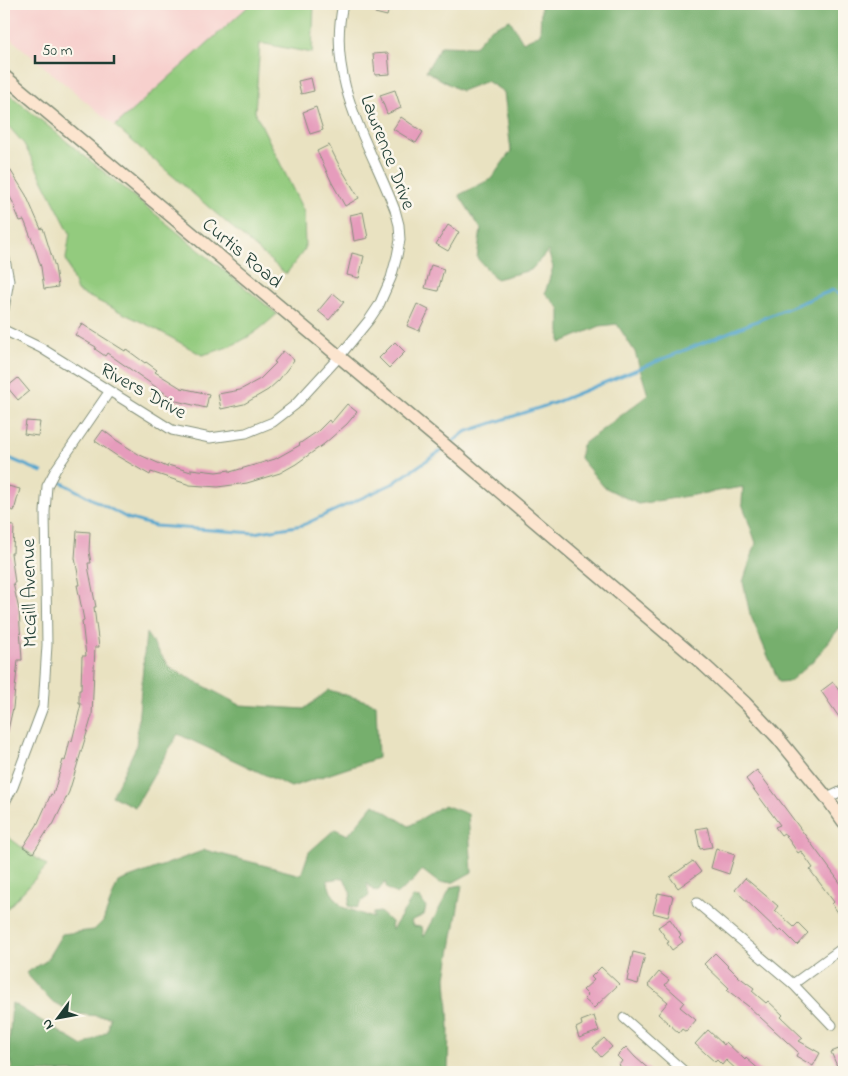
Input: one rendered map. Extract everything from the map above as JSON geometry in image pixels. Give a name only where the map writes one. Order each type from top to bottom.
[{"type":"main road","name":"Curtis Road","points":[[4,76],[645,614],[745,703],[778,738],[844,822]]},
{"type":"street","name":"Lawrence Drive","points":[[339,357],[379,305],[391,278],[400,240],[395,210],[352,111],[346,88],[340,41],[340,20],[343,4]]},
{"type":"street","points":[[4,254],[9,280],[4,309]]},
{"type":"street","name":"Rivers Drive","points":[[4,330],[41,348],[172,430],[210,438],[246,433],[273,422],[295,405],[339,357]]},
{"type":"street","name":"McGill Avenue","points":[[4,804],[13,787],[43,707],[47,645],[44,512],[47,486],[56,469],[109,392]]},
{"type":"street","points":[[827,798],[844,790]]},
{"type":"street","points":[[697,903],[793,984],[832,1025]]},
{"type":"street","points":[[793,984],[844,947]]},
{"type":"street","points":[[624,1018],[685,1072]]},
{"type":"shaded area","points":[[4,4],[251,4],[115,126],[4,33]]},
{"type":"green space","points":[[251,4],[314,4],[312,53],[260,43],[255,112],[304,212],[305,249],[286,274],[115,126]]},
{"type":"green space","points":[[539,4],[844,4],[844,622],[817,657],[790,681],[779,682],[750,614],[743,582],[756,543],[742,503],[743,487],[638,504],[604,487],[580,458],[582,445],[648,395],[635,352],[617,324],[600,326],[560,343],[560,309],[545,293],[553,267],[548,251],[531,270],[496,279],[477,258],[481,229],[459,195],[491,179],[511,151],[504,92],[487,81],[461,91],[426,71],[441,46],[474,47],[490,29],[510,20],[523,42],[540,34],[541,8]]},
{"type":"green space","points":[[4,90],[277,314],[242,340],[202,355],[156,329],[77,291],[66,259],[70,233],[24,144],[4,121]]},
{"type":"green space","points":[[146,633],[170,668],[240,705],[304,709],[329,690],[376,704],[378,758],[291,787],[178,734],[135,807],[112,796],[136,747]]},
{"type":"green space","points":[[374,804],[409,826],[444,805],[468,814],[472,872],[454,882],[439,883],[422,870],[414,880],[397,894],[387,889],[385,882],[378,891],[373,890],[367,883],[369,896],[357,908],[348,906],[351,894],[344,878],[327,880],[331,892],[342,907],[373,918],[373,913],[380,912],[391,922],[392,930],[413,897],[420,898],[426,907],[424,915],[411,921],[413,926],[422,927],[424,937],[451,887],[462,885],[446,977],[449,1027],[448,1072],[12,1072],[9,1045],[12,1003],[83,1046],[108,1031],[110,1017],[77,1014],[51,1001],[26,973],[46,961],[62,934],[94,930],[103,921],[118,882],[205,850],[301,875],[309,852],[335,829],[348,835]]},
{"type":"green space","points":[[4,834],[47,866],[4,912]]},
{"type":"building","points":[[377,4],[390,4],[387,16],[375,13]]},
{"type":"building","points":[[388,53],[390,74],[375,75],[373,54]]},
{"type":"building","points":[[311,78],[314,91],[301,94],[298,81]]},
{"type":"building","points":[[395,90],[401,108],[387,114],[380,95]]},
{"type":"building","points":[[316,107],[323,130],[310,134],[303,112]]},
{"type":"building","points":[[401,117],[423,132],[416,143],[393,129]]},
{"type":"building","points":[[329,145],[359,198],[345,206],[317,151]]},
{"type":"building","points":[[4,160],[26,195],[41,229],[43,228],[55,267],[58,287],[44,289],[41,267],[34,245],[24,220],[20,221],[16,208],[4,186]]},
{"type":"building","points":[[363,212],[368,238],[354,241],[350,215]]},
{"type":"building","points":[[448,225],[459,232],[448,251],[436,244]]},
{"type":"building","points":[[352,253],[364,256],[359,278],[347,275]]},
{"type":"building","points":[[431,265],[444,269],[438,291],[425,288]]},
{"type":"building","points":[[333,293],[344,302],[329,320],[318,311]]},
{"type":"building","points":[[417,304],[429,310],[419,331],[407,326]]},
{"type":"building","points":[[82,324],[125,351],[126,349],[157,370],[155,372],[181,388],[209,394],[206,408],[176,401],[107,353],[105,356],[95,349],[96,347],[75,335]]},
{"type":"building","points":[[395,342],[405,352],[389,368],[379,358]]},
{"type":"building","points":[[283,351],[294,360],[279,380],[268,390],[244,404],[221,409],[218,394],[240,390],[260,379],[276,363],[274,362]]},
{"type":"building","points":[[18,378],[29,391],[18,400],[7,387]]},
{"type":"building","points":[[347,404],[357,412],[347,424],[324,444],[280,473],[247,483],[218,487],[190,485],[151,472],[150,475],[95,441],[103,430],[140,455],[167,467],[168,465],[191,472],[191,469],[216,472],[230,470],[230,472],[275,459],[300,445],[329,420],[331,423]]},
{"type":"building","points":[[26,421],[40,422],[38,436],[24,434]]},
{"type":"building","points":[[8,486],[20,489],[14,511],[4,508]]},
{"type":"building","points":[[4,525],[14,526],[13,553],[11,553],[15,583],[13,583],[19,610],[22,660],[18,660],[13,708],[7,734],[4,734],[4,683],[5,672],[7,672],[5,623],[7,623],[4,607]]},
{"type":"building","points":[[77,531],[90,532],[89,551],[91,563],[88,563],[96,607],[94,607],[99,647],[95,647],[92,716],[69,792],[53,825],[51,825],[33,853],[23,847],[37,825],[51,794],[53,795],[70,740],[72,741],[81,704],[79,704],[79,690],[81,690],[82,656],[86,656],[82,621],[84,620],[77,585],[80,585],[75,558]]},
{"type":"building","points":[[833,682],[844,698],[844,713],[839,717],[821,691]]},
{"type":"building","points":[[757,770],[844,888],[844,921],[832,904],[834,902],[810,870],[813,868],[801,851],[798,853],[784,833],[781,835],[775,827],[780,825],[746,779]]},
{"type":"building","points":[[707,827],[712,847],[700,849],[696,829]]},
{"type":"building","points":[[716,848],[735,854],[729,874],[711,868]]},
{"type":"building","points":[[693,861],[701,872],[678,888],[670,877]]},
{"type":"building","points":[[745,878],[778,906],[775,910],[794,927],[798,923],[808,933],[797,945],[781,929],[779,932],[735,890]]},
{"type":"building","points":[[658,893],[673,896],[668,917],[653,913]]},
{"type":"building","points":[[670,919],[681,935],[679,937],[683,942],[672,950],[667,943],[669,942],[658,927]]},
{"type":"building","points":[[633,952],[645,955],[638,984],[627,981]]},
{"type":"building","points":[[715,953],[739,977],[754,988],[752,991],[766,1003],[768,1001],[783,1015],[781,1017],[803,1038],[799,1041],[820,1053],[813,1066],[796,1056],[798,1052],[748,1006],[727,990],[729,988],[704,964]]},
{"type":"building","points":[[601,967],[619,984],[594,1008],[584,999],[588,995],[583,990],[594,980],[591,977]]},
{"type":"building","points":[[659,972],[669,980],[665,985],[684,1002],[680,1007],[696,1020],[686,1032],[682,1029],[679,1033],[658,1014],[668,1002],[648,985]]},
{"type":"building","points":[[594,1016],[599,1031],[579,1038],[576,1028],[582,1025],[581,1021]]},
{"type":"building","points":[[708,1030],[724,1045],[726,1042],[745,1060],[746,1058],[762,1072],[739,1072],[726,1060],[722,1065],[717,1060],[715,1062],[695,1044]]},
{"type":"building","points":[[604,1038],[612,1047],[601,1057],[593,1048]]},
{"type":"building","points":[[626,1047],[652,1072],[627,1072],[619,1065],[622,1061],[617,1056]]},
{"type":"building","points":[[844,1047],[844,1063],[837,1066],[831,1052]]},
{"type":"waterway","points":[[450,444],[465,432],[554,403],[833,290],[841,295],[844,291]]},
{"type":"waterway","points":[[57,480],[127,518],[155,526],[254,533],[303,525],[392,484],[445,448]]},
{"type":"waterway","points":[[4,456],[42,472]]}]
